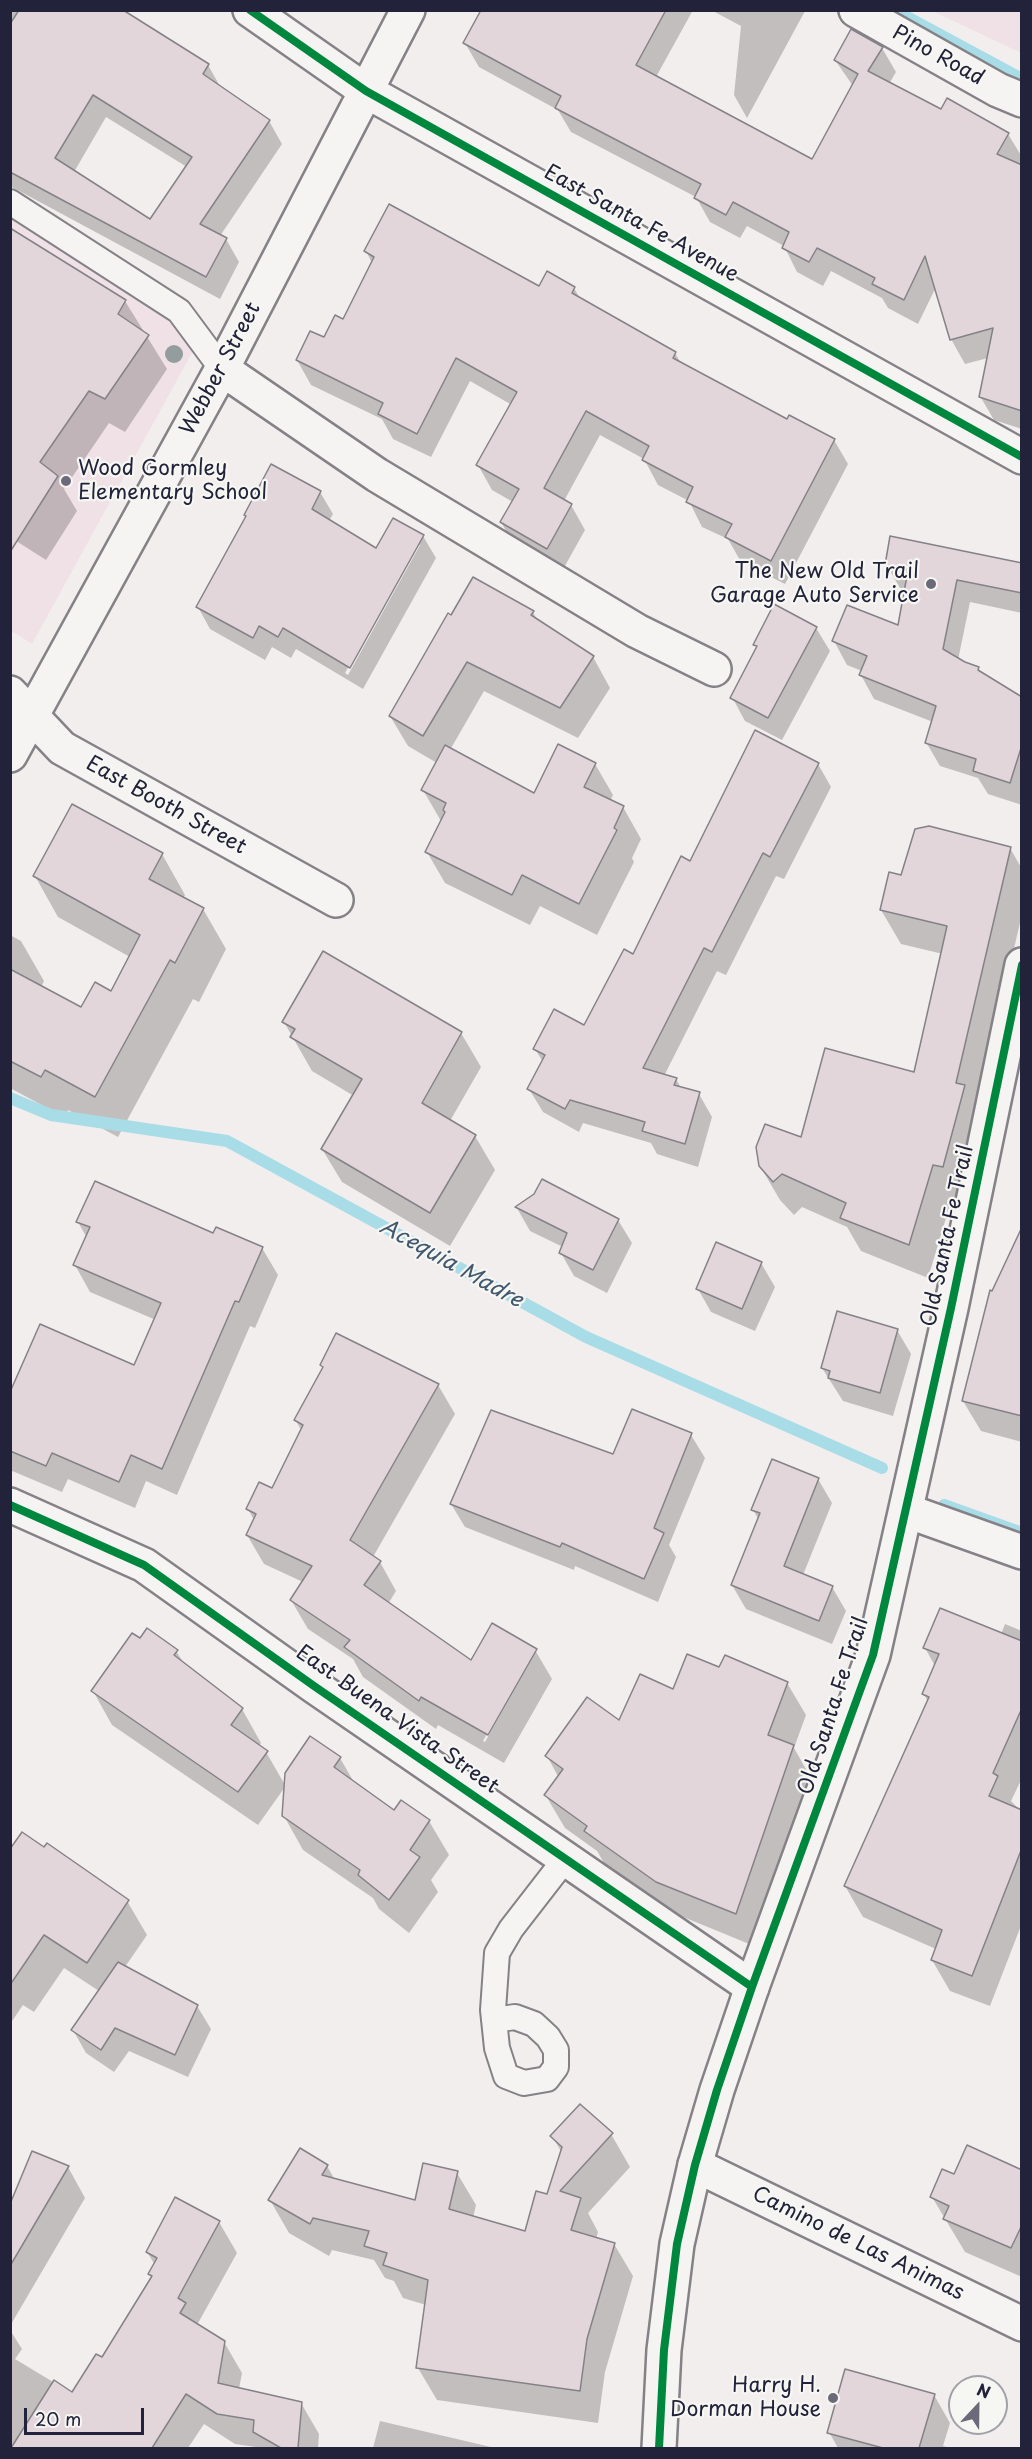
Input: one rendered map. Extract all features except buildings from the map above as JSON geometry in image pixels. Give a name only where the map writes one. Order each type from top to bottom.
[{"type":"street","name":"East Santa Fe Avenue","points":[[249,10],[366,90],[1022,458]]},
{"type":"street","name":"Webber Street","points":[[10,755],[21,703],[222,369],[408,10]]},
{"type":"street","name":"Pino Road","points":[[856,10],[998,90],[1022,100]]},
{"type":"street","points":[[222,369],[377,475],[637,631],[714,669]]},
{"type":"street","name":"East Booth Street","points":[[21,703],[62,748],[336,900]]},
{"type":"street","name":"Old Santa Fe Trail","points":[[658,2448],[664,2350],[677,2244],[695,2166],[717,2090],[752,1988],[873,1655],[907,1511],[1022,965]]},
{"type":"street","name":"East Buena Vista Street","points":[[10,1505],[144,1565],[752,1988]]},
{"type":"street","points":[[907,1511],[1022,1552]]},
{"type":"street","name":"Camino de Las Animas","points":[[695,2166],[1022,2324]]},
{"type":"lane","points":[[10,202],[179,311],[222,369]]},
{"type":"lane","points":[[494,2020],[497,1953],[511,1929],[566,1858]]},
{"type":"shaded area","points":[[932,11],[1021,11],[1021,53]]},
{"type":"shaded area","name":"Wood Gormley Elementary School","points":[[10,199],[204,331],[32,644],[10,630]]},
{"type":"waterway","points":[[894,10],[1022,79]]},
{"type":"waterway","name":"Acequia Madre","points":[[10,1098],[51,1115],[227,1141],[586,1337],[882,1468]]},
{"type":"waterway","name":"Acequia Madre","points":[[944,1505],[1022,1533]]},
{"type":"cycle path","points":[[250,10],[366,91],[1022,457]]},
{"type":"cycle path","points":[[659,2448],[664,2350],[677,2244],[695,2165],[717,2090],[752,1987],[873,1655],[951,1308],[1022,965]]},
{"type":"cycle path","points":[[10,1505],[144,1565],[314,1686],[752,1987]]},
{"type":"place","name":"Wood Gormley Elementary School","points":[[66,481]]},
{"type":"place","name":"The New Old Trail Garage Auto Service","points":[[931,584]]},
{"type":"place","name":"Harry H. Dorman House","points":[[833,2398]]}]
